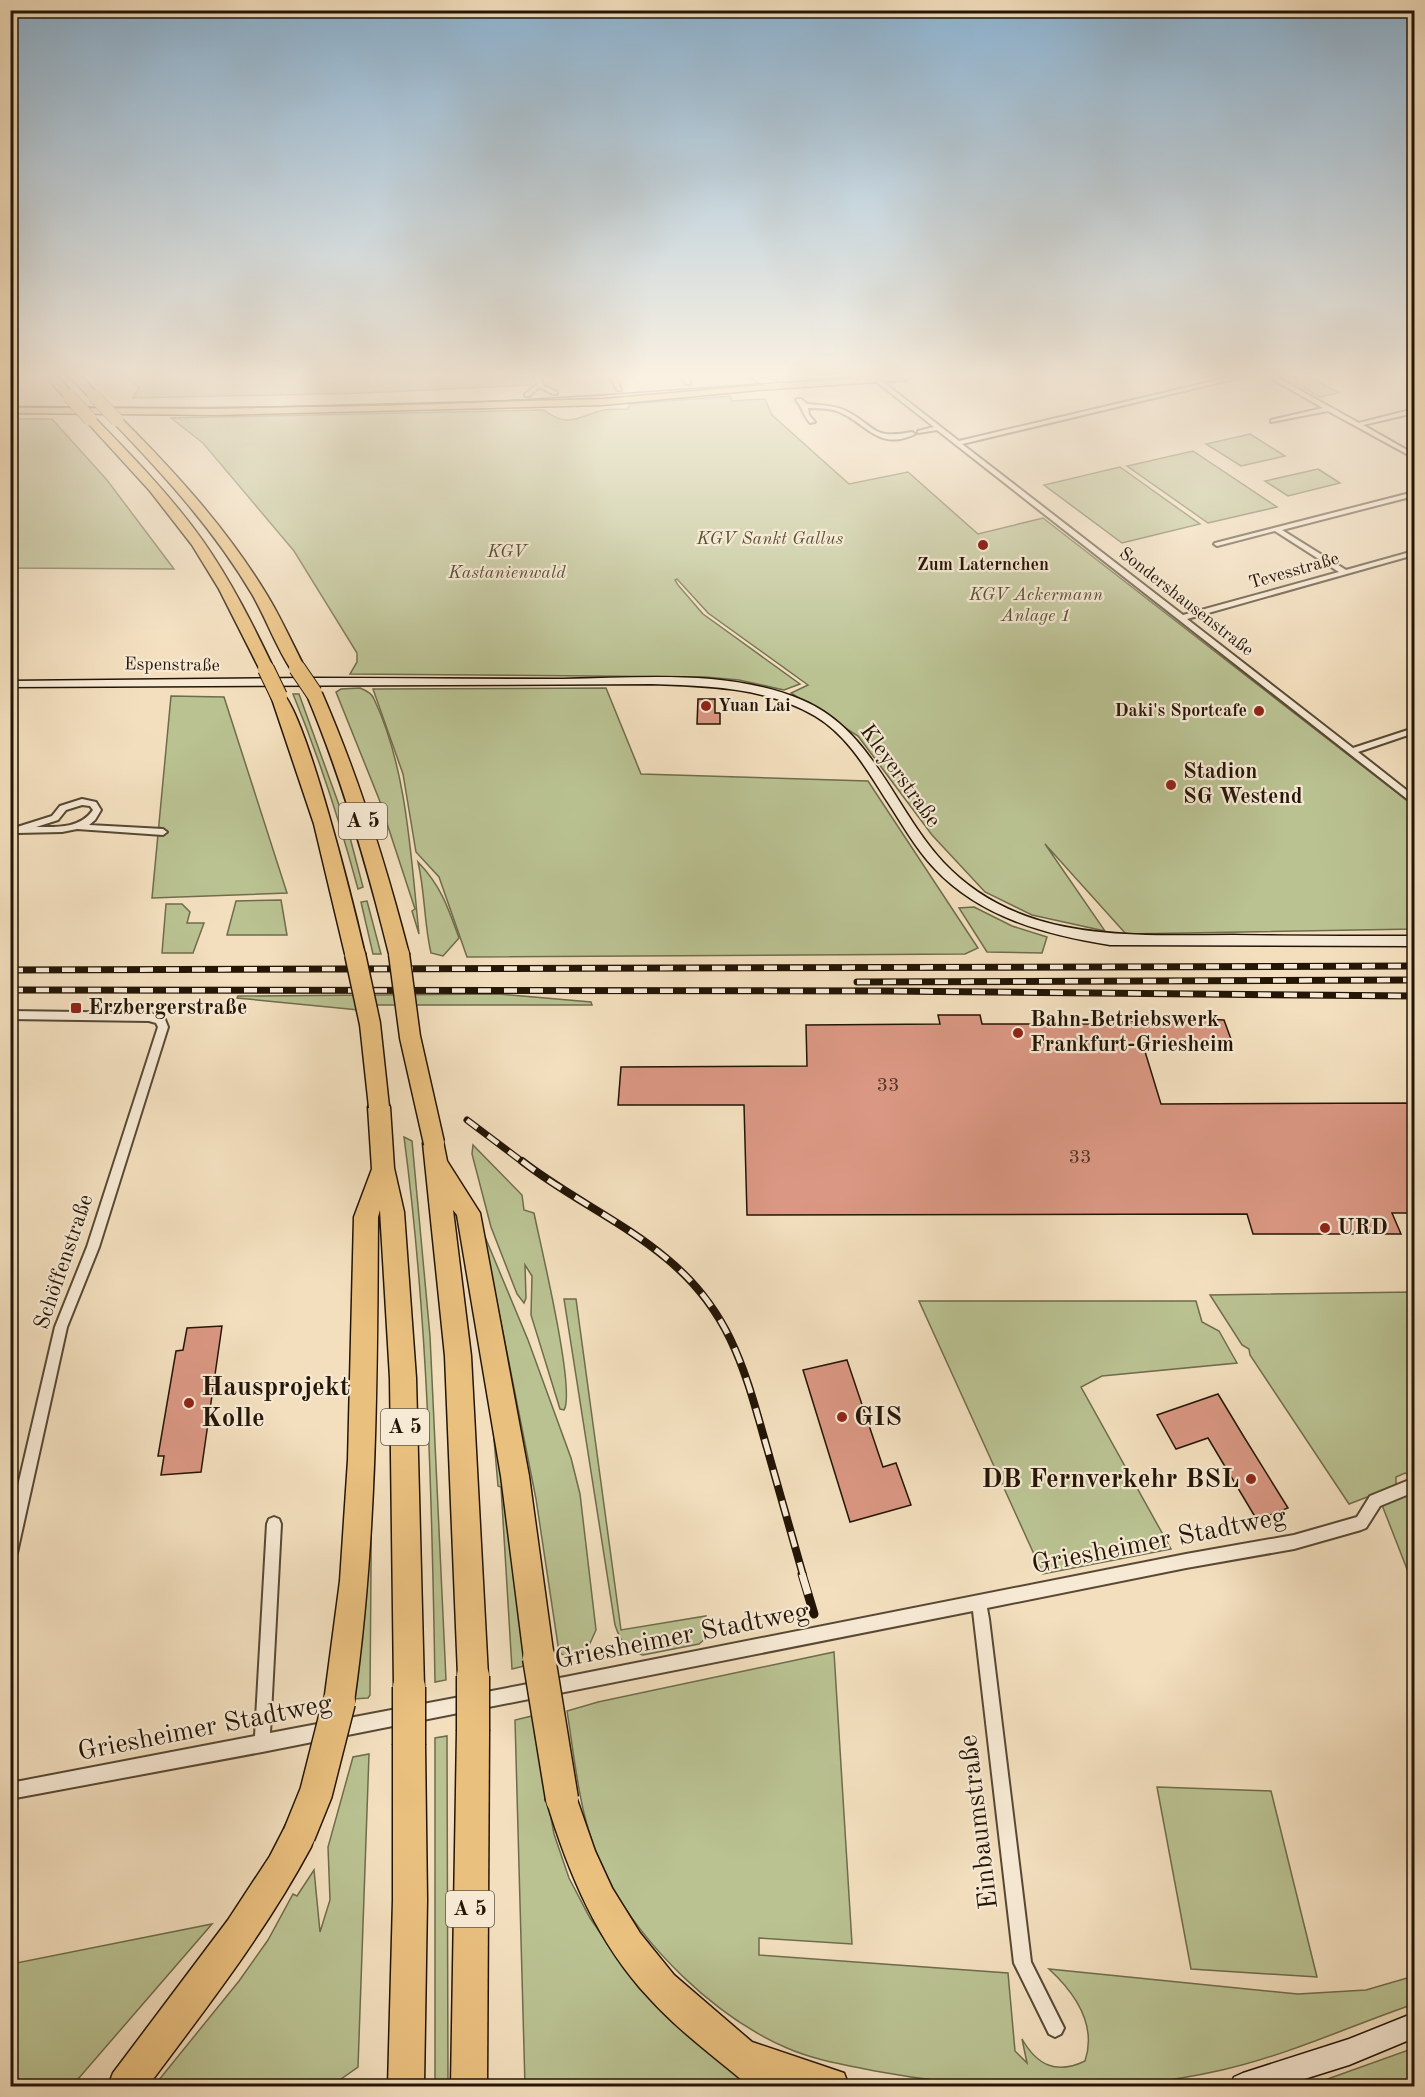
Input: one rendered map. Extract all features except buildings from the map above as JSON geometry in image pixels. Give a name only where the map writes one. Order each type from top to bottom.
[{"type":"highway","name":"A 5","points":[[141,475],[165,501],[210,562],[239,611],[279,696],[319,806],[333,855],[370,1024],[380,1107],[383,1168],[392,1212],[404,1378],[410,1900],[406,2086]]},
{"type":"highway","name":"A 5","points":[[170,475],[229,549],[260,595],[297,668],[314,693],[372,849],[399,954],[410,1038],[435,1153],[458,1356],[473,1676],[469,2086]]},
{"type":"highway","points":[[435,1153],[468,1213],[498,1392],[515,1476],[539,1658],[562,1799],[586,1870],[605,1911],[625,1943],[662,1987],[703,2025],[737,2051],[776,2086]]},
{"type":"highway","points":[[126,2086],[272,1884],[299,1835],[315,1792],[339,1702],[346,1663],[357,1544],[366,1217],[383,1168]]},
{"type":"highway","points":[[737,2051],[791,2075],[831,2086]]},
{"type":"street","name":"Sondershausenstraße","points":[[998,475],[1414,800]]},
{"type":"street","points":[[1217,544],[1414,494]]},
{"type":"street","points":[[1278,530],[1344,573]]},
{"type":"street","name":"Tevesstraße","points":[[1182,618],[1414,553]]},
{"type":"street","name":"Espenstraße","points":[[10,684],[333,682]]},
{"type":"street","name":"Kleyerstraße","points":[[333,682],[672,682],[720,684],[760,690],[779,695],[809,708],[840,729],[865,759],[940,866],[957,883],[974,895],[1018,918],[1064,933],[1110,940],[1414,941]]},
{"type":"street","points":[[1352,751],[1414,730]]},
{"type":"street","points":[[14,831],[55,818],[63,808],[82,802],[93,804],[97,810],[93,819],[80,827]]},
{"type":"street","points":[[55,818],[56,824],[65,828]]},
{"type":"street","points":[[14,831],[80,827],[163,832]]},
{"type":"street","name":"Schöffenstraße","points":[[10,1015],[149,1017],[156,1018],[163,1024],[93,1247],[61,1327],[10,1553]]},
{"type":"street","name":"Griesheimer Stadtweg","points":[[10,1791],[262,1744],[1294,1542],[1362,1523],[1375,1501],[1414,1485]]},
{"type":"street","points":[[262,1744],[274,1524]]},
{"type":"street","name":"Einbaumstraße","points":[[978,1603],[984,1631],[1023,1963],[1054,2028]]},
{"type":"street","points":[[1243,2086],[1348,2052],[1414,2026]]},
{"type":"green space","points":[[11,475],[102,475],[174,569],[11,568]]},
{"type":"green space","points":[[230,475],[839,475],[849,484],[894,475],[911,475],[978,534],[1043,518],[1414,806],[1414,929],[1126,934],[1045,844],[1105,931],[1032,915],[985,892],[932,835],[858,736],[791,693],[808,685],[708,613],[677,579],[675,580],[678,585],[703,614],[800,684],[784,690],[739,680],[706,677],[350,674],[357,662],[357,653],[294,551]]},
{"type":"green space","points":[[1087,475],[1131,475],[1200,524],[1122,543],[1044,485]]},
{"type":"green space","points":[[1140,475],[1229,475],[1277,507],[1208,523]]},
{"type":"green space","points":[[1292,475],[1327,475],[1340,483],[1288,496],[1265,481]]},
{"type":"green space","points":[[360,688],[373,697],[394,754],[406,814],[419,934],[412,911],[415,909],[379,799],[336,692],[341,689]]},
{"type":"green space","points":[[606,688],[641,774],[868,781],[978,948],[965,954],[467,957],[439,877],[416,852],[403,774],[373,689]]},
{"type":"green space","points":[[293,694],[299,694],[348,830],[363,887],[358,889],[312,742]]},
{"type":"green space","points":[[171,696],[224,697],[287,893],[152,898]]},
{"type":"green space","points":[[418,862],[438,888],[459,938],[443,956],[431,953]]},
{"type":"green space","points":[[281,900],[287,935],[227,935],[236,901]]},
{"type":"green space","points":[[367,901],[381,954],[373,954],[361,902]]},
{"type":"green space","points":[[166,904],[182,904],[190,912],[187,923],[204,923],[193,953],[162,953]]},
{"type":"green space","points":[[974,907],[1012,926],[1047,937],[1042,953],[987,952],[959,908]]},
{"type":"green space","points":[[498,994],[591,1002],[592,1005],[378,1005],[369,1011],[237,998],[238,996]]},
{"type":"green space","points":[[404,1137],[412,1141],[430,1336],[446,1680],[435,1682],[424,1341]]},
{"type":"green space","points":[[473,1145],[522,1195],[524,1210],[534,1213],[561,1347],[565,1375],[564,1410],[560,1409],[531,1315],[532,1276],[525,1265],[526,1298],[524,1303],[517,1294],[491,1227],[472,1154]]},
{"type":"green space","points":[[483,1232],[528,1340],[571,1458],[580,1494],[596,1630],[587,1650],[569,1659],[559,1652],[536,1499]]},
{"type":"green space","points":[[1414,1292],[1414,1477],[1405,1473],[1396,1477],[1396,1486],[1349,1504],[1250,1355],[1249,1349],[1242,1345],[1210,1295]]},
{"type":"green space","points":[[564,1299],[576,1299],[621,1630],[706,1616],[706,1638],[699,1644],[643,1655],[628,1648],[615,1625]]},
{"type":"green space","points":[[919,1301],[1196,1301],[1202,1322],[1219,1331],[1237,1363],[1102,1376],[1081,1387],[1171,1549],[1043,1574]]},
{"type":"green space","points":[[490,1393],[528,1665],[512,1669],[501,1487],[498,1486]]},
{"type":"green space","points":[[372,1441],[370,1695],[368,1698],[353,1699]]},
{"type":"green space","points":[[1414,1492],[1414,1587],[1382,1505]]},
{"type":"green space","points":[[834,1652],[852,1944],[759,1938],[759,1955],[1008,1973],[1015,2051],[1027,2063],[1022,2039],[1041,2061],[1056,2067],[1075,2065],[1085,2061],[1088,2035],[1086,2022],[1075,1999],[1049,1969],[1298,1994],[1366,1990],[1414,1976],[1414,2004],[1247,2064],[1179,2078],[1092,2087],[1005,2087],[918,2078],[819,2059],[787,2048],[760,2035],[708,1999],[684,1977],[640,1929],[622,1903],[598,1858],[585,1817],[567,1711],[598,1702]]},
{"type":"green space","points":[[532,1716],[554,1834],[569,1878],[590,1918],[638,1987],[673,2023],[760,2086],[525,2086],[515,1720]]},
{"type":"green space","points":[[447,1736],[448,2086],[435,2086],[435,1738]]},
{"type":"green space","points":[[369,1754],[358,2067],[331,2086],[154,2086],[239,1981],[268,1940],[293,1894],[297,1896],[314,1870],[320,1932],[330,1900],[328,1847],[353,1757]]},
{"type":"green space","points":[[1157,1787],[1271,1791],[1317,1977],[1191,1969]]},
{"type":"green space","points":[[212,1924],[72,2086],[11,2086],[11,1964]]},
{"type":"green space","points":[[1414,2048],[1414,2086],[1308,2086]]},
{"type":"railway","points":[[10,970],[1414,966]]},
{"type":"railway","points":[[857,982],[1414,980]]},
{"type":"railway","points":[[10,990],[884,991],[1414,996]]},
{"type":"railway","points":[[467,1120],[524,1163]]},
{"type":"railway","points":[[522,1161],[666,1258],[688,1278],[721,1321],[743,1368],[803,1575]]},
{"type":"railway","points":[[802,1574],[814,1614]]},
{"type":"place","name":"Zum Laternchen","points":[[983,545]]},
{"type":"place","name":"Yuan Lai","points":[[706,706]]},
{"type":"place","name":"Daki's Sportcafe","points":[[1259,711]]},
{"type":"place","name":"Stadion SG Westend","points":[[1171,785]]},
{"type":"place","name":"Erzbergerstraße","points":[[76,1008]]},
{"type":"place","name":"Bahn-Betriebswerk Frankfurt-Griesheim","points":[[1018,1033]]},
{"type":"place","name":"URD","points":[[1325,1228]]},
{"type":"place","name":"Hausprojekt Kolle","points":[[189,1403]]},
{"type":"place","name":"GIS","points":[[842,1417]]},
{"type":"place","name":"DB Fernverkehr BSL","points":[[1251,1479]]},
{"type":"park label","name":"KGV Sankt Gallus","points":[[770,539]]},
{"type":"park label","name":"KGV Kastanienwald","points":[[507,562]]},
{"type":"park label","name":"KGV Ackermann Anlage 1","points":[[1036,605]]}]
